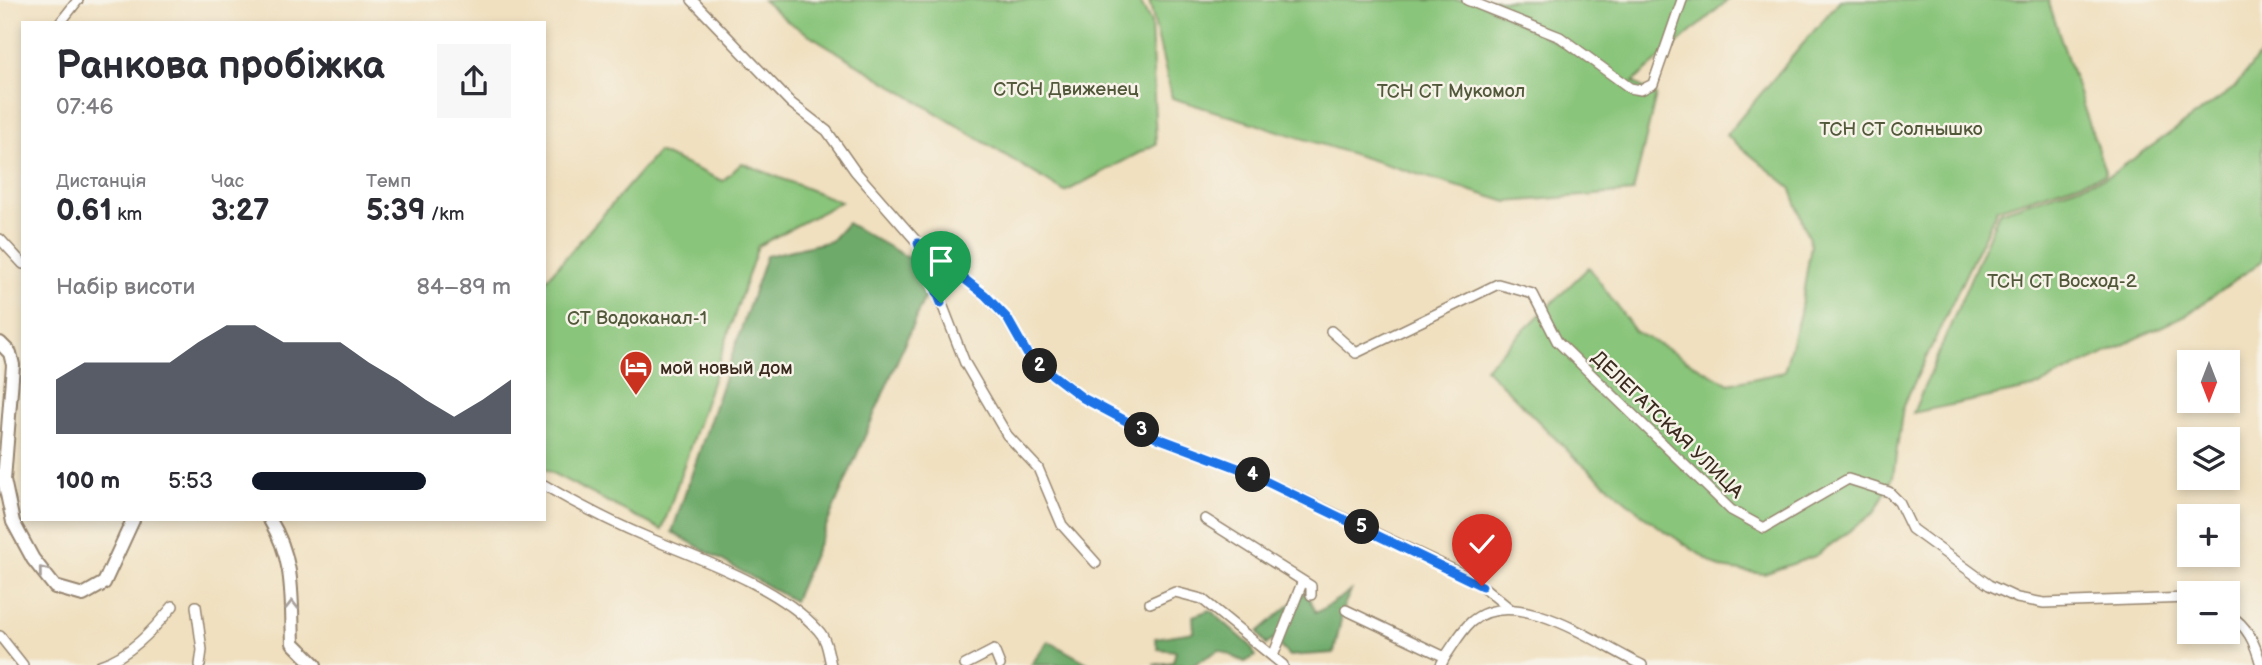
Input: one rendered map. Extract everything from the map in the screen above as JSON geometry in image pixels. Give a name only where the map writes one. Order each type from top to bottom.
[{"type":"main road","points":[[0,343],[10,353],[13,365],[4,480],[13,522],[33,559],[55,587],[83,594],[104,583],[133,521]]},
{"type":"main road","points":[[271,521],[282,540],[292,577],[293,643],[314,665]]},
{"type":"street","points":[[62,21],[78,0]]},
{"type":"street","points":[[692,0],[792,103],[827,131],[855,171],[918,243],[985,295],[1007,318],[1029,357],[1083,398],[1158,438],[1238,468],[1458,572],[1482,586],[1509,608]]},
{"type":"street","points":[[1466,0],[1560,37],[1630,88],[1641,90],[1653,84],[1682,0]]},
{"type":"street","points":[[0,239],[21,262]]},
{"type":"street","points":[[918,243],[965,363],[1007,435],[1038,468],[1062,525],[1096,563]]},
{"type":"street","name":"ДЕЛЕГАТСКАЯ УЛИЦА","points":[[1331,331],[1356,353],[1498,284],[1534,294],[1557,341],[1731,510],[1764,528],[1848,479],[1889,492],[1899,502],[1912,529],[1989,585],[2017,598],[2044,603],[2177,598]]},
{"type":"street","points":[[546,486],[590,512],[714,563],[764,591],[803,616],[820,632],[831,665]]},
{"type":"street","points":[[1205,519],[1302,583],[1311,586],[1311,596]]},
{"type":"street","points":[[1273,656],[1302,583]]},
{"type":"street","points":[[1150,603],[1175,592],[1202,599],[1283,665]]},
{"type":"street","points":[[100,665],[114,661],[140,641],[173,606]]},
{"type":"street","points":[[196,606],[202,650],[200,665]]},
{"type":"street","points":[[1346,610],[1443,661],[1471,622],[1490,612],[1509,608],[1538,614],[1566,626],[1642,665]]},
{"type":"street","points":[[2240,621],[2255,642],[2261,665]]},
{"type":"street","points":[[0,636],[23,665]]},
{"type":"street","points":[[965,665],[994,650],[1000,665]]},
{"type":"green space","name":"СТСН Движенец","points":[[763,0],[1139,0],[1151,23],[1156,144],[1065,192],[787,21]]},
{"type":"green space","name":"ТСН СТ Мукомол","points":[[1149,0],[1476,0],[1614,73],[1488,0],[1728,0],[1633,82],[1656,95],[1633,192],[1507,202],[1172,98]]},
{"type":"green space","name":"ТСН СТ Солнышко","points":[[1840,0],[2048,0],[2106,174],[1997,209],[1903,406],[1893,477],[1875,512],[1815,556],[1764,574],[1720,568],[1649,520],[1575,458],[1485,368],[1589,267],[1635,331],[1729,384],[1784,372],[1800,313],[1811,245],[1790,187],[1726,135]]},
{"type":"green space","name":"ТСН СТ Восход-2","points":[[2262,52],[2262,261],[2188,314],[2033,388],[1913,413],[1999,212],[2109,176],[2234,88]]},
{"type":"green space","name":"СТ Водоканал-1","points":[[658,152],[723,181],[742,163],[841,202],[758,246],[662,530],[546,470],[546,280]]},
{"type":"green space","points":[[847,223],[935,273],[794,601],[672,532],[766,256],[831,241]]},
{"type":"green space","points":[[1306,591],[1316,613],[1351,591],[1344,605],[1334,653],[1289,656],[1273,639],[1266,645],[1258,632]]},
{"type":"green space","points":[[1210,610],[1251,646],[1255,656],[1245,662],[1219,650],[1193,665],[1153,665],[1173,662],[1176,651],[1158,649],[1155,638],[1194,632],[1193,616]]},
{"type":"green space","points":[[1048,641],[1091,665],[1031,665]]},
{"type":"place","name":"мой новый дом","points":[[636,397]]},
{"type":"route","points":[[941,303],[918,243],[985,295],[1007,318],[1029,357],[1083,398],[1158,438],[1238,468],[1427,560],[1458,572],[1482,586]]}]
